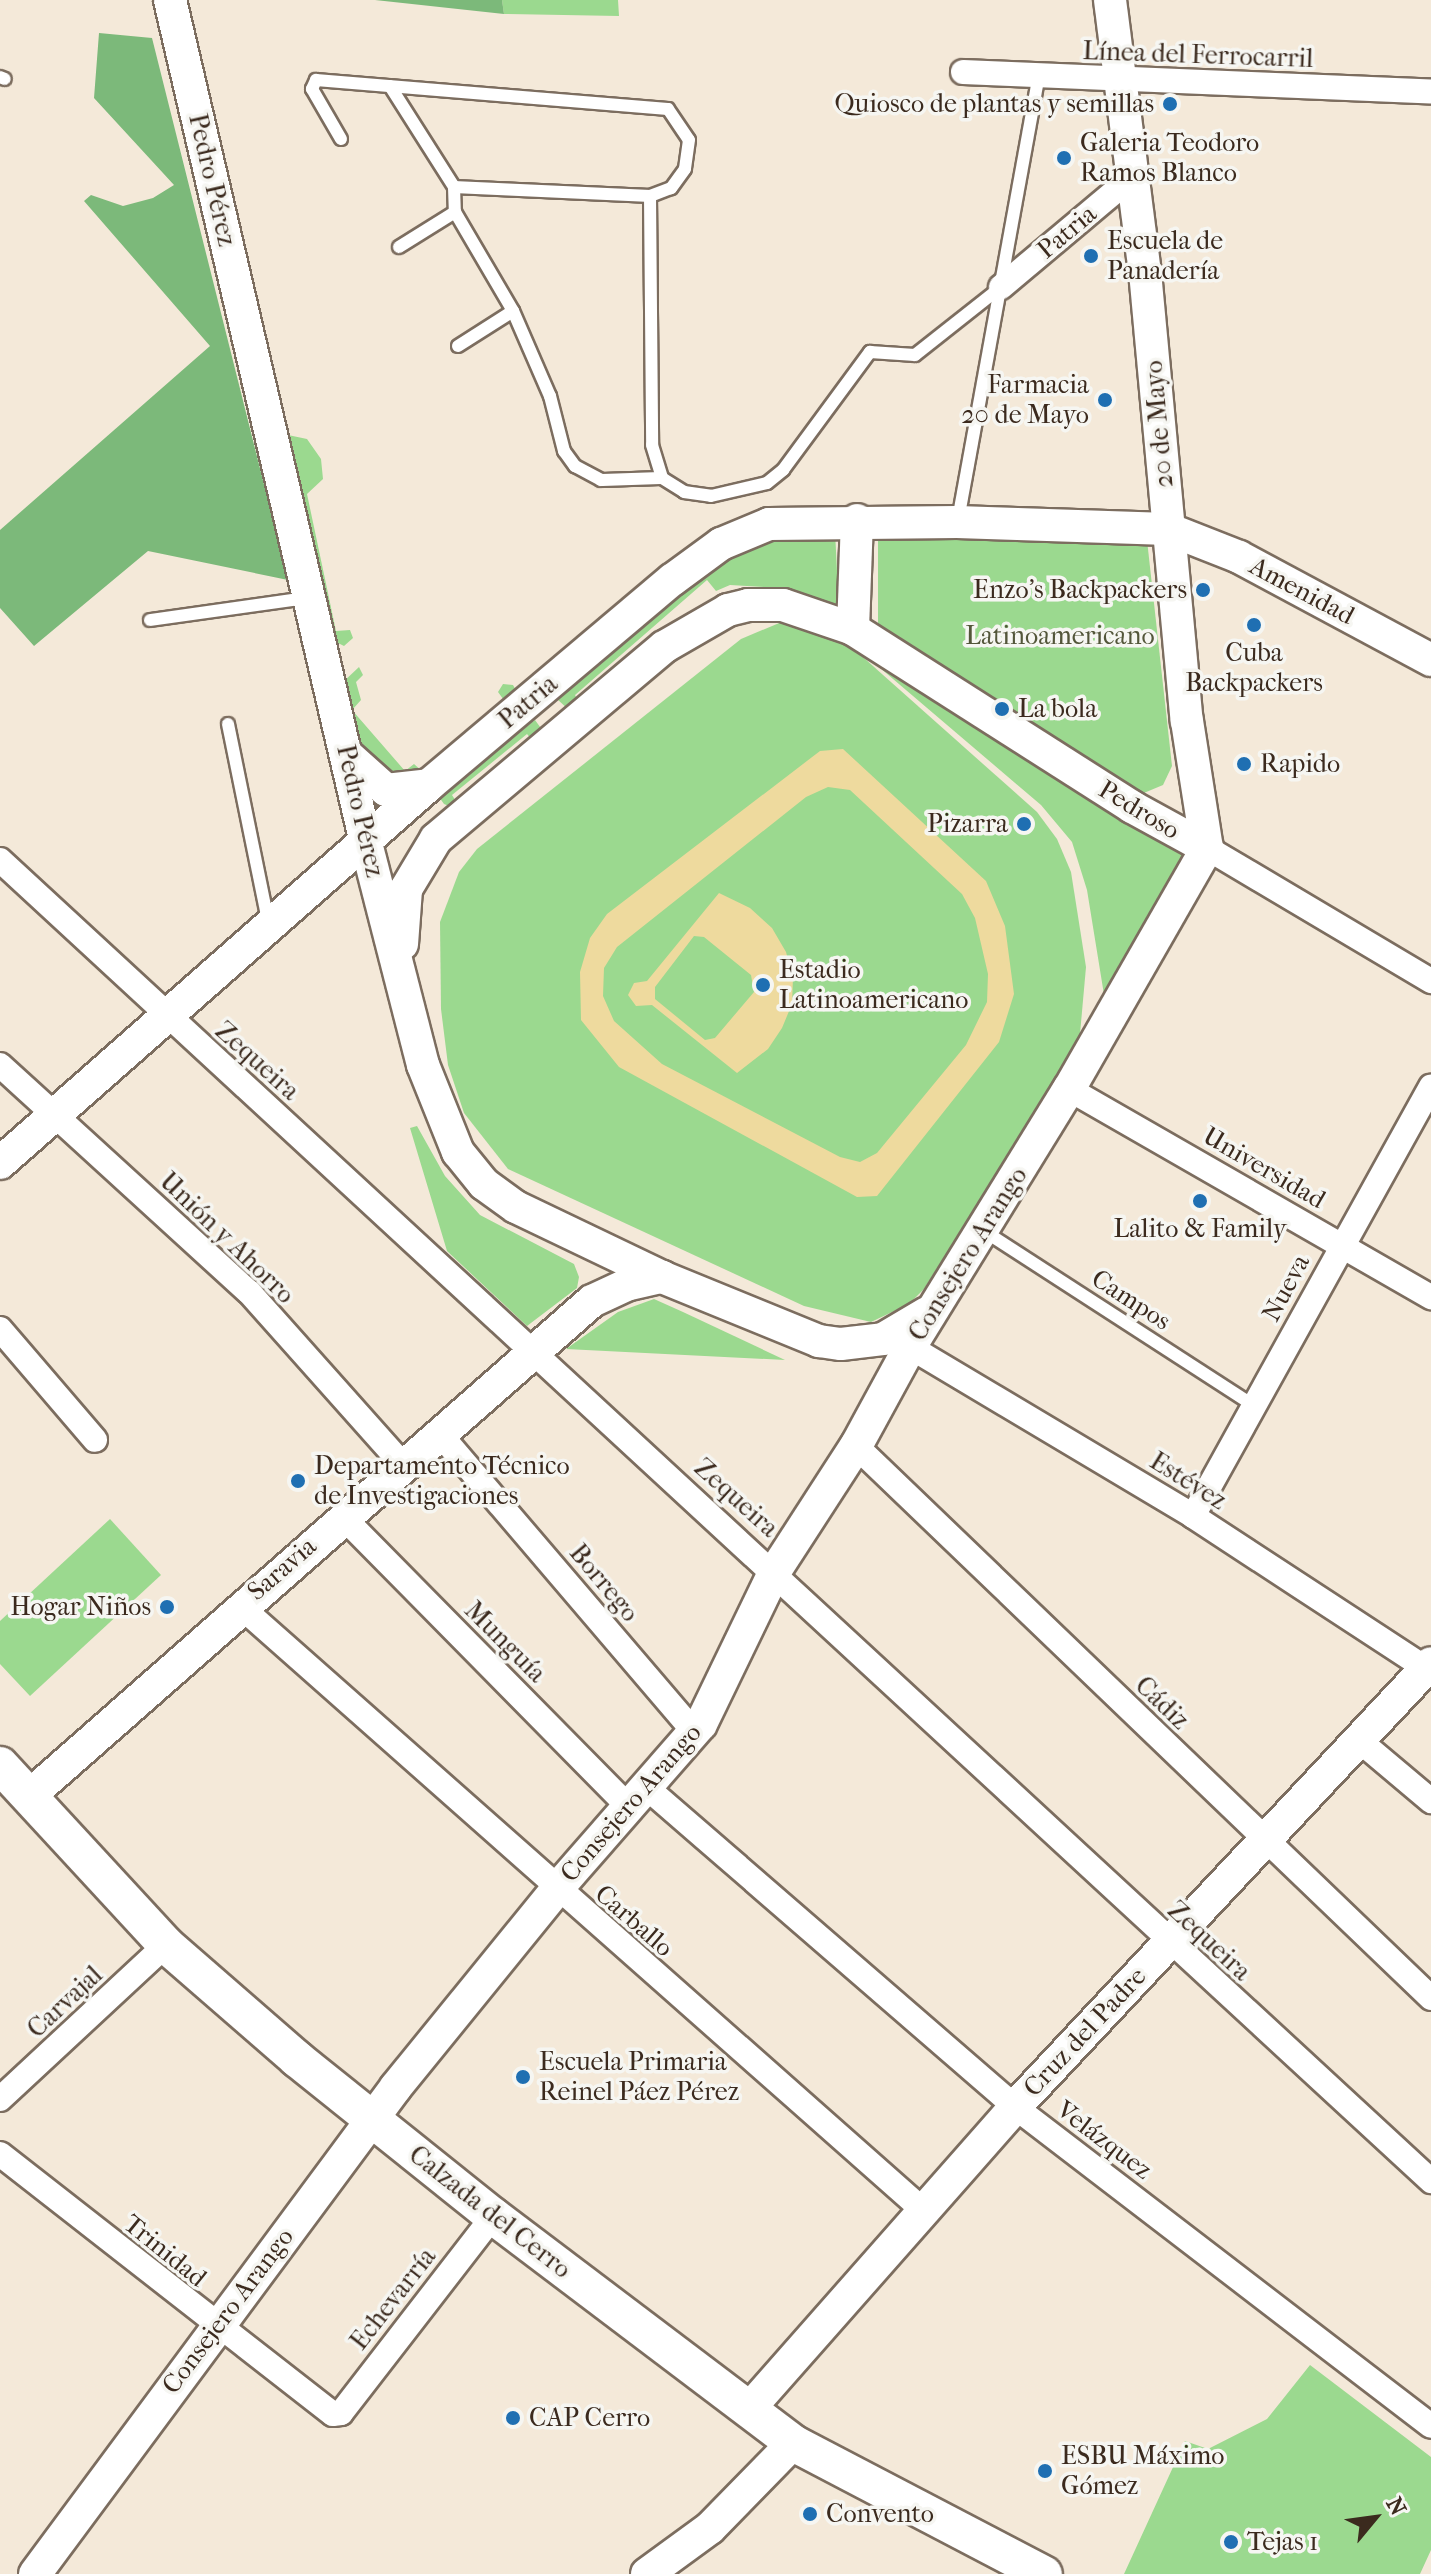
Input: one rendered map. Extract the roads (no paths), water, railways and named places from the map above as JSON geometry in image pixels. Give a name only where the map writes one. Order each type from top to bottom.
[{"type":"main road","name":"Calzada del Cerro","points":[[0,1765],[166,1945],[371,2119],[493,2216],[793,2443],[1044,2574]]},
{"type":"street","name":"Pedro Pérez","points":[[170,0],[366,843],[435,1102],[458,1152],[500,1197],[572,1235],[662,1277],[819,1341],[841,1344],[896,1343],[933,1309]]},
{"type":"street","name":"20 de Mayo","points":[[1110,0],[1162,452],[1194,779],[1207,848]]},
{"type":"street","name":"Línea del Ferrocarril","points":[[963,72],[1038,78],[1431,92]]},
{"type":"street","name":"Patria","points":[[1001,287],[1132,177]]},
{"type":"street","points":[[1162,452],[1190,515],[1239,557]]},
{"type":"street","name":"Patria","points":[[0,1163],[429,785],[721,544],[791,519],[1168,529]]},
{"type":"street","points":[[853,629],[857,520]]},
{"type":"street","name":"Amenidad","points":[[1168,529],[1239,557],[1431,660]]},
{"type":"street","points":[[1174,598],[1189,572],[1202,562],[1239,557]]},
{"type":"street","name":"Patria","points":[[404,991],[402,913],[417,864],[456,820],[664,647],[728,610],[765,603],[811,612],[853,629]]},
{"type":"street","name":"Pedroso","points":[[853,629],[1132,807],[1431,981]]},
{"type":"street","points":[[348,756],[386,790],[429,785]]},
{"type":"street","points":[[1132,807],[1157,812],[1174,807],[1194,779]]},
{"type":"street","name":"Consejero Arango","points":[[933,1309],[1069,1089],[1207,848]]},
{"type":"street","name":"Zequeira","points":[[0,860],[168,1018],[775,1571],[1169,1943],[1431,2181]]},
{"type":"street","points":[[376,878],[392,888],[417,864]]},
{"type":"street","name":"Unión y Ahorro","points":[[0,1065],[249,1292],[402,1464]]},
{"type":"street","name":"Nueva","points":[[1193,1516],[1431,1087]]},
{"type":"street","name":"Universidad","points":[[1069,1089],[1431,1297]]},
{"type":"street","points":[[572,1235],[583,1249],[590,1276],[572,1318]]},
{"type":"street","name":"Saravia","points":[[28,1797],[342,1516],[572,1318],[609,1291],[662,1277]]},
{"type":"street","points":[[0,1329],[95,1440]]},
{"type":"street","name":"Consejero Arango","points":[[35,2574],[371,2119],[556,1890],[695,1733],[775,1571],[856,1446],[896,1343]]},
{"type":"street","name":"Estévez","points":[[896,1343],[1193,1516],[1430,1668]]},
{"type":"street","name":"Borrego","points":[[439,1433],[695,1733]]},
{"type":"street","name":"Cádiz","points":[[856,1446],[1261,1839],[1431,1998]]},
{"type":"street","name":"Munguía","points":[[342,1516],[638,1797]]},
{"type":"street","name":"Carballo","points":[[240,1606],[556,1890],[923,2210]]},
{"type":"street","name":"Cruz del Padre","points":[[749,2409],[1015,2107],[1169,1943],[1261,1839],[1361,1742],[1430,1668]]},
{"type":"street","points":[[1361,1742],[1431,1801]]},
{"type":"street","name":"Velázquez","points":[[638,1797],[1015,2107],[1431,2426]]},
{"type":"street","name":"Carvajal","points":[[0,2099],[166,1945]]},
{"type":"street","name":"Trinidad","points":[[0,2154],[216,2327],[336,2414]]},
{"type":"street","name":"Echevarría","points":[[336,2414],[493,2216]]},
{"type":"street","points":[[647,2574],[710,2528],[793,2443]]},
{"type":"lane","points":[[957,522],[1038,78]]},
{"type":"lane","points":[[341,139],[312,89],[316,80],[668,109],[689,140],[685,169],[671,188],[650,196],[454,187]]},
{"type":"lane","points":[[390,86],[454,187],[455,212],[513,311],[550,396],[564,451],[575,466],[601,480],[662,478],[684,492],[711,496],[767,483],[783,470],[870,352],[915,355],[1001,287]]},
{"type":"lane","points":[[650,196],[652,445],[662,478]]},
{"type":"lane","points":[[399,247],[455,212]]},
{"type":"lane","points":[[458,346],[513,311]]},
{"type":"lane","points":[[150,620],[310,597]]},
{"type":"lane","points":[[228,724],[269,926]]},
{"type":"lane","name":"Campos","points":[[984,1231],[1255,1406]]},
{"type":"place","name":"Quiosco de plantas y semillas","points":[[1170,104]]},
{"type":"place","name":"Galeria Teodoro Ramos Blanco","points":[[1064,158]]},
{"type":"place","name":"Escuela de Panadería","points":[[1091,256]]},
{"type":"place","name":"Farmacia 20 de Mayo","points":[[1105,400]]},
{"type":"place","name":"Enzo's Backpackers","points":[[1203,590]]},
{"type":"place","name":"Cuba Backpackers","points":[[1254,625]]},
{"type":"place","name":"La bola","points":[[1002,709]]},
{"type":"place","name":"Rapido","points":[[1244,764]]},
{"type":"place","name":"Pizarra","points":[[1024,824]]},
{"type":"place","name":"Estadio Latinoamericano","points":[[763,985]]},
{"type":"place","name":"Lalito & Family","points":[[1200,1201]]},
{"type":"place","name":"Departamento Técnico de Investigaciones","points":[[298,1481]]},
{"type":"place","name":"Hogar Niños","points":[[167,1607]]},
{"type":"place","name":"Escuela Primaria Reinel Páez Pérez","points":[[523,2077]]},
{"type":"place","name":"CAP Cerro","points":[[513,2418]]},
{"type":"place","name":"ESBU Máximo Gómez","points":[[1045,2471]]},
{"type":"place","name":"Convento","points":[[810,2514]]},
{"type":"place","name":"Tejas 1","points":[[1231,2542]]},
{"type":"park label","name":"Latinoamericano","points":[[1060,636]]}]
